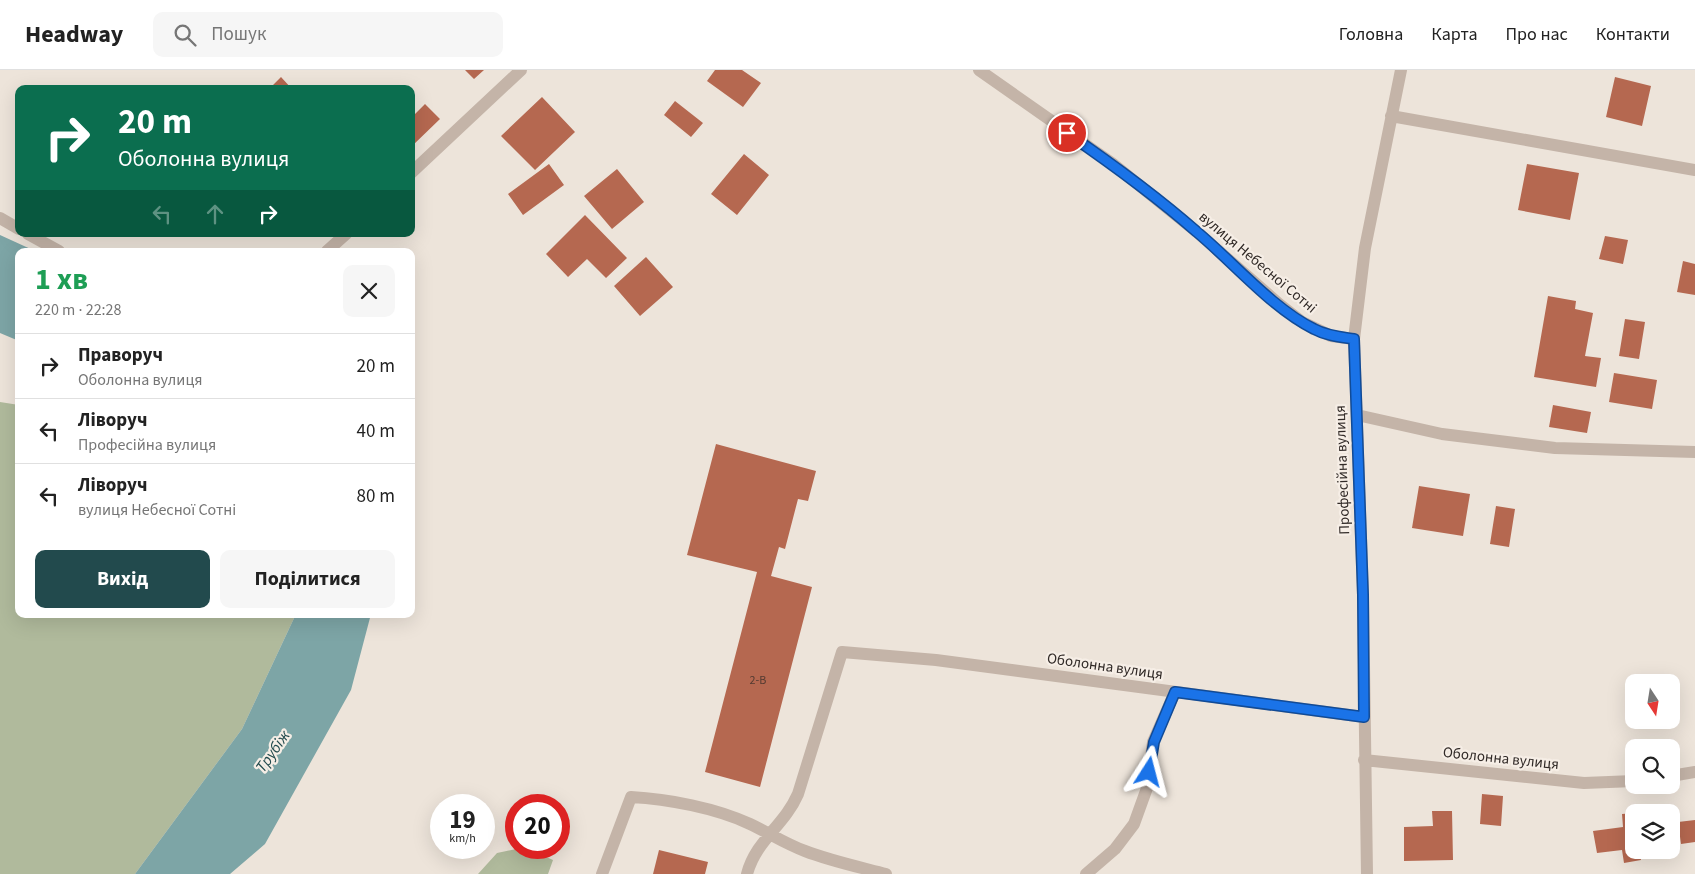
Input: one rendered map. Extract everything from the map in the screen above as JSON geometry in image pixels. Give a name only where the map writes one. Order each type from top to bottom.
[{"type":"street","points":[[415,169],[521,70]]},
{"type":"street","name":"вулиця Небесної Сотні","points":[[979,70],[1113,164],[1197,232],[1302,322],[1314,330],[1331,336],[1354,339]]},
{"type":"street","name":"Професійна вулиця","points":[[1367,874],[1363,595],[1354,339],[1365,248],[1401,70]]},
{"type":"street","points":[[1391,116],[1695,170]]},
{"type":"street","points":[[0,218],[15,227]]},
{"type":"street","points":[[33,237],[54,248]]},
{"type":"street","points":[[330,248],[343,237]]},
{"type":"street","points":[[1357,415],[1442,434],[1555,448],[1695,452]]},
{"type":"street","name":"Оболонна вулиця","points":[[770,834],[790,812],[798,794],[842,652],[936,660],[1364,717]]},
{"type":"street","points":[[1086,874],[1115,849],[1134,824],[1147,788],[1154,742],[1175,692]]},
{"type":"street","name":"Оболонна вулиця","points":[[1364,760],[1584,783],[1625,781]]},
{"type":"street","points":[[1680,774],[1695,772]]},
{"type":"street","points":[[602,874],[631,797],[668,801],[724,814],[749,823],[815,855],[886,874]]},
{"type":"street","points":[[747,874],[754,853],[770,834]]},
{"type":"green space","points":[[0,402],[15,404],[15,618],[294,618],[242,729],[135,874],[0,874]]},
{"type":"green space","points":[[505,851],[505,859],[553,860],[548,874],[478,874],[492,859],[495,859],[497,853]]},
{"type":"water","points":[[0,235],[28,248],[15,248],[15,339],[0,333]]},
{"type":"water","name":"Трубіж","points":[[294,618],[370,618],[351,690],[265,844],[230,874],[135,874],[242,729]]},
{"type":"building","points":[[465,70],[484,70],[474,79]]},
{"type":"building","points":[[715,70],[742,70],[761,83],[743,107],[707,81]]},
{"type":"building","points":[[281,77],[288,85],[273,85]]},
{"type":"building","points":[[1615,77],[1651,86],[1642,126],[1606,117]]},
{"type":"building","points":[[542,97],[575,132],[535,170],[501,136]]},
{"type":"building","points":[[675,101],[703,123],[691,137],[664,115]]},
{"type":"building","points":[[425,104],[440,119],[415,143],[415,114]]},
{"type":"building","points":[[744,154],[769,175],[737,215],[711,194]]},
{"type":"building","points":[[549,164],[564,185],[523,215],[508,194]]},
{"type":"building","points":[[1527,164],[1579,173],[1570,220],[1518,210]]},
{"type":"building","points":[[617,169],[644,202],[612,229],[584,196]]},
{"type":"building","points":[[585,215],[627,258],[606,278],[587,259],[568,277],[546,254]]},
{"type":"building","points":[[1605,236],[1628,240],[1623,264],[1599,259]]},
{"type":"building","points":[[646,257],[673,287],[640,316],[614,286]]},
{"type":"building","points":[[1683,261],[1695,264],[1695,295],[1677,292]]},
{"type":"building","points":[[1548,296],[1576,301],[1575,309],[1593,313],[1585,356],[1601,358],[1596,387],[1534,377]]},
{"type":"building","points":[[1625,319],[1645,322],[1639,359],[1619,356]]},
{"type":"building","points":[[1614,373],[1657,380],[1652,409],[1609,402]]},
{"type":"building","points":[[1553,405],[1591,412],[1587,433],[1549,427]]},
{"type":"building","points":[[716,444],[816,471],[808,501],[798,499],[785,549],[779,547],[771,576],[812,587],[760,787],[705,772],[757,572],[687,555]]},
{"type":"building","points":[[1419,486],[1470,494],[1463,536],[1412,528]]},
{"type":"building","points":[[1496,506],[1515,509],[1509,547],[1490,544]]},
{"type":"building","points":[[1482,794],[1503,796],[1501,826],[1480,824]]},
{"type":"building","points":[[1432,811],[1452,811],[1453,860],[1404,861],[1404,827],[1433,826]]},
{"type":"building","points":[[1622,814],[1625,814],[1625,859],[1641,860],[1624,863],[1622,850],[1597,853],[1593,831],[1623,827]]},
{"type":"building","points":[[1695,820],[1695,842],[1681,844],[1680,822]]},
{"type":"building","points":[[659,850],[708,862],[705,874],[653,874]]},
{"type":"route","points":[[1067,133],[1113,164],[1197,232],[1302,322],[1314,330],[1331,336],[1354,339],[1363,595],[1364,717],[1175,692],[1154,742],[1149,772]]}]
